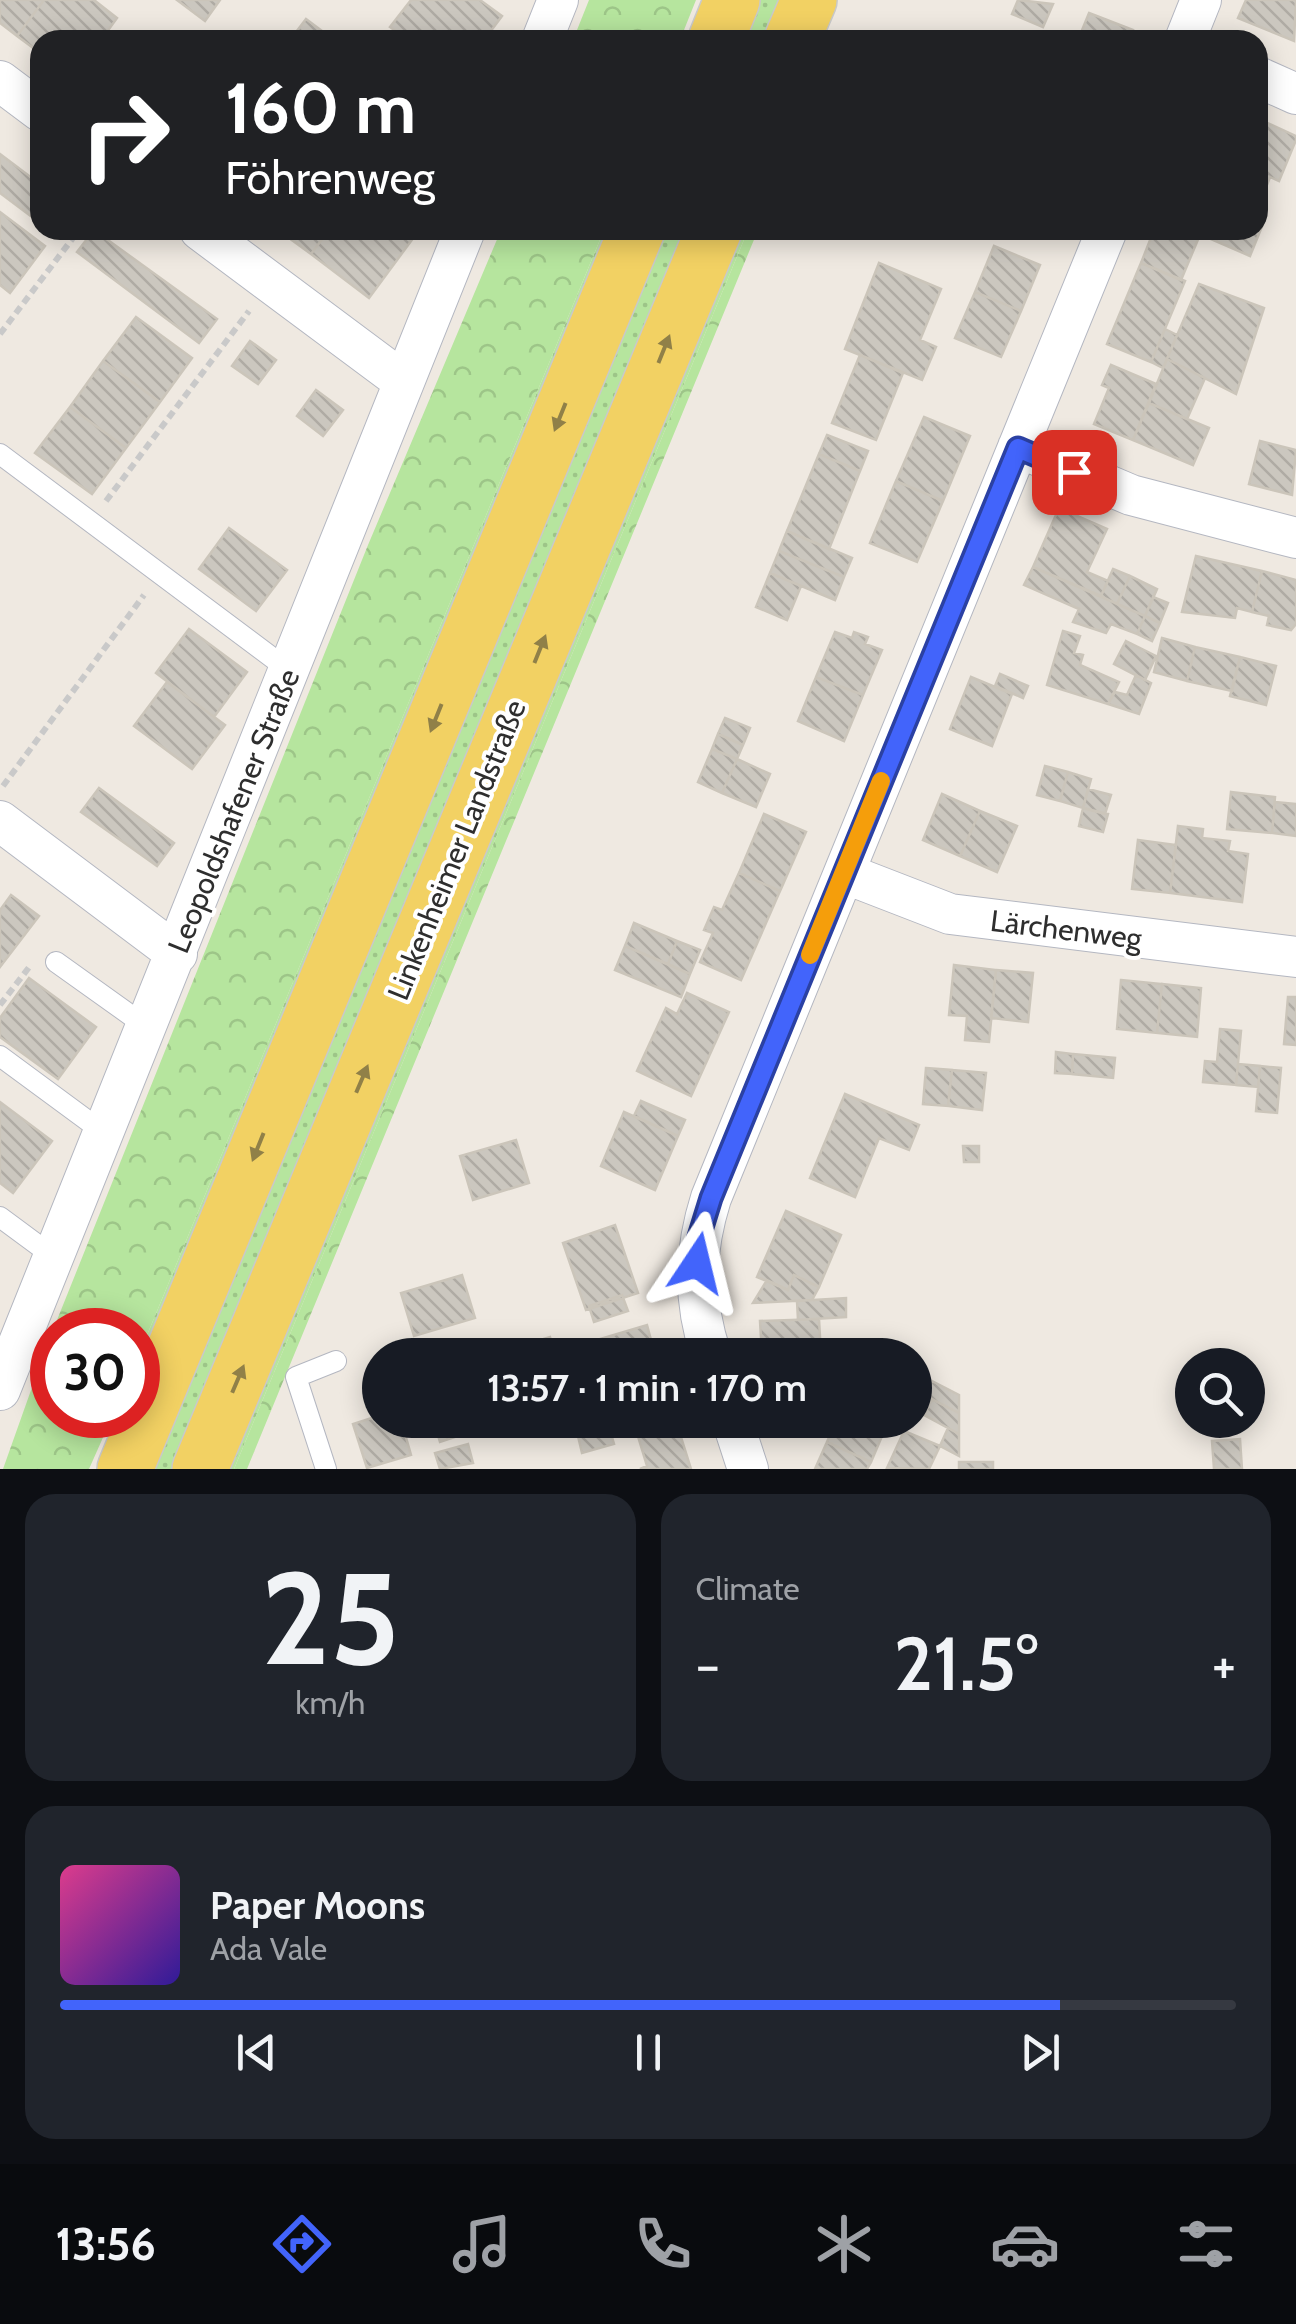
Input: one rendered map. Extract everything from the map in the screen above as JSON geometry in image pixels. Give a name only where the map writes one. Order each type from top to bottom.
[{"type":"main road","points":[[720,30],[732,0]]},
{"type":"main road","points":[[796,30],[809,0]]},
{"type":"main road","points":[[125,1469],[634,240]]},
{"type":"main road","name":"Linkenheimer Landstraße","points":[[200,1469],[710,240]]},
{"type":"street","points":[[546,30],[558,0]]},
{"type":"street","points":[[1188,30],[1201,0]]},
{"type":"street","points":[[0,81],[30,104]]},
{"type":"street","points":[[1268,81],[1296,94]]},
{"type":"street","points":[[214,240],[404,382]]},
{"type":"street","name":"Leopoldshafener Straße","points":[[0,1390],[461,240]]},
{"type":"street","points":[[707,1338],[696,1286],[698,1240],[1103,240]]},
{"type":"street","points":[[1018,448],[1131,496],[1296,538]]},
{"type":"street","points":[[0,820],[177,954]]},
{"type":"street","name":"Lärchenweg","points":[[844,872],[950,914],[1296,957]]},
{"type":"street","points":[[738,1438],[748,1469]]},
{"type":"lane","points":[[0,454],[290,672]]},
{"type":"lane","points":[[56,962],[147,1027]]},
{"type":"lane","points":[[0,1056],[104,1132]]},
{"type":"lane","points":[[0,1217],[54,1257]]},
{"type":"lane","points":[[326,1469],[296,1378],[336,1361]]},
{"type":"path","points":[[0,334],[71,240]]},
{"type":"path","points":[[90,522],[271,282]]},
{"type":"path","points":[[0,790],[160,574]]},
{"type":"green space","points":[[589,0],[696,0],[684,30],[577,30]]},
{"type":"green space","points":[[754,0],[784,0],[771,30],[742,30]]},
{"type":"green space","points":[[497,240],[600,240],[158,1308],[62,1308],[368,545]]},
{"type":"green space","points":[[600,240],[611,240],[160,1330],[158,1308]]},
{"type":"green space","points":[[655,240],[685,240],[178,1469],[148,1469]]},
{"type":"green space","points":[[733,240],[744,240],[234,1469],[224,1469]]},
{"type":"green space","points":[[744,240],[754,240],[247,1469],[234,1469]]},
{"type":"green space","points":[[30,1393],[30,1438],[103,1438],[89,1469],[3,1469]]},
{"type":"building","points":[[0,0],[44,0],[17,36],[0,23]]},
{"type":"building","points":[[44,0],[94,0],[117,18],[108,30],[30,30],[30,46],[17,36]]},
{"type":"building","points":[[177,0],[220,0],[205,21]]},
{"type":"building","points":[[411,0],[480,0],[502,16],[492,30],[390,27]]},
{"type":"building","points":[[1018,0],[1053,4],[1043,27],[1012,14]]},
{"type":"building","points":[[1246,0],[1296,0],[1294,41],[1238,18]]},
{"type":"building","points":[[1089,13],[1133,30],[1082,30]]},
{"type":"building","points":[[306,19],[321,30],[298,30]]},
{"type":"building","points":[[1268,123],[1296,136],[1279,181],[1270,177],[1268,182]]},
{"type":"building","points":[[0,154],[30,176],[30,216],[0,193]]},
{"type":"building","points":[[0,212],[30,235],[30,240],[45,246],[10,293],[0,285]]},
{"type":"building","points":[[86,240],[108,240],[217,319],[199,343],[77,252]]},
{"type":"building","points":[[292,240],[322,240],[311,254]]},
{"type":"building","points":[[322,240],[412,240],[369,298],[311,254]]},
{"type":"building","points":[[1150,240],[1198,240],[1181,280],[1141,263]]},
{"type":"building","points":[[1213,240],[1256,240],[1250,256]]},
{"type":"building","points":[[994,246],[1040,265],[1021,311],[975,292]]},
{"type":"building","points":[[879,263],[941,289],[920,340],[936,347],[922,380],[845,349]]},
{"type":"building","points":[[1141,263],[1185,281],[1151,362],[1107,344]]},
{"type":"building","points":[[1199,284],[1264,308],[1236,394],[1167,359]]},
{"type":"building","points":[[975,292],[1021,311],[1001,357],[955,338]]},
{"type":"building","points":[[136,317],[192,358],[160,402],[103,361]]},
{"type":"building","points":[[1165,329],[1177,335],[1163,368],[1151,362]]},
{"type":"building","points":[[250,341],[276,360],[258,384],[232,366]]},
{"type":"building","points":[[860,355],[903,373],[876,440],[832,423]]},
{"type":"building","points":[[1167,359],[1205,378],[1187,419],[1149,403]]},
{"type":"building","points":[[103,361],[160,402],[126,448],[70,407]]},
{"type":"building","points":[[1111,365],[1156,384],[1133,440],[1094,424],[1109,388],[1102,385]]},
{"type":"building","points":[[316,390],[343,410],[323,436],[297,416]]},
{"type":"building","points":[[1149,403],[1209,428],[1193,465],[1133,440]]},
{"type":"building","points":[[70,407],[126,448],[92,494],[35,453]]},
{"type":"building","points":[[924,417],[970,436],[943,501],[896,481]]},
{"type":"building","points":[[827,435],[868,451],[860,471],[819,454]]},
{"type":"building","points":[[1260,441],[1296,450],[1292,495],[1249,484]]},
{"type":"building","points":[[819,454],[860,471],[829,549],[787,531]]},
{"type":"building","points":[[896,481],[943,501],[917,562],[870,543]]},
{"type":"building","points":[[1059,508],[1107,529],[1087,572],[1108,581],[1101,596],[1033,567]]},
{"type":"building","points":[[229,528],[287,570],[256,611],[199,569]]},
{"type":"building","points":[[787,531],[852,558],[844,577],[779,551]]},
{"type":"building","points":[[779,551],[844,577],[835,600],[770,573]]},
{"type":"building","points":[[1196,556],[1262,571],[1252,612],[1237,608],[1235,618],[1182,612]]},
{"type":"building","points":[[1033,567],[1145,616],[1137,634],[1111,624],[1106,633],[1073,622],[1079,609],[1024,585]]},
{"type":"building","points":[[1113,569],[1130,576],[1117,604],[1101,596]]},
{"type":"building","points":[[1262,571],[1296,580],[1296,624],[1291,630],[1267,625],[1269,616],[1252,612]]},
{"type":"building","points":[[770,573],[801,586],[787,620],[756,607]]},
{"type":"building","points":[[1130,576],[1157,589],[1145,616],[1117,604]]},
{"type":"building","points":[[1153,597],[1168,603],[1160,623],[1145,616]]},
{"type":"building","points":[[1145,616],[1160,623],[1152,641],[1137,634]]},
{"type":"building","points":[[189,629],[247,672],[214,717],[156,673]]},
{"type":"building","points":[[1063,631],[1080,636],[1074,653],[1083,655],[1080,665],[1119,682],[1108,704],[1047,685]]},
{"type":"building","points":[[835,632],[852,638],[854,632],[868,637],[865,644],[882,650],[863,695],[816,677]]},
{"type":"building","points":[[1162,638],[1195,647],[1187,681],[1154,672]]},
{"type":"building","points":[[1126,641],[1156,656],[1145,680],[1114,664]]},
{"type":"building","points":[[1195,647],[1240,657],[1232,691],[1187,681]]},
{"type":"building","points":[[1240,657],[1276,666],[1266,705],[1230,696]]},
{"type":"building","points":[[1000,674],[1028,686],[1023,698],[995,686]]},
{"type":"building","points":[[1136,675],[1151,683],[1139,714],[1108,704],[1115,692],[1127,695]]},
{"type":"building","points":[[816,677],[863,695],[844,741],[798,721]]},
{"type":"building","points":[[971,677],[1012,694],[992,746],[950,729]]},
{"type":"building","points":[[167,682],[225,725],[192,769],[134,726]]},
{"type":"building","points":[[725,718],[750,728],[743,745],[718,734]]},
{"type":"building","points":[[718,734],[743,745],[737,759],[712,749]]},
{"type":"building","points":[[712,749],[737,759],[722,793],[698,782]]},
{"type":"building","points":[[737,759],[770,774],[756,807],[722,793]]},
{"type":"building","points":[[1045,766],[1068,772],[1060,801],[1037,795]]},
{"type":"building","points":[[1068,772],[1091,779],[1083,808],[1060,801]]},
{"type":"building","points":[[99,788],[174,843],[157,866],[81,812]]},
{"type":"building","points":[[1088,789],[1111,795],[1105,814],[1083,808]]},
{"type":"building","points":[[1231,792],[1275,797],[1272,833],[1227,829]]},
{"type":"building","points":[[942,794],[980,811],[960,856],[923,840]]},
{"type":"building","points":[[1275,802],[1296,804],[1296,836],[1272,833]]},
{"type":"building","points":[[1083,808],[1108,814],[1103,832],[1079,826]]},
{"type":"building","points":[[980,811],[1017,826],[997,872],[960,856]]},
{"type":"building","points":[[764,814],[806,832],[780,891],[739,873]]},
{"type":"building","points":[[1178,826],[1203,829],[1202,838],[1230,841],[1228,851],[1248,854],[1242,902],[1170,893]]},
{"type":"building","points":[[1138,840],[1176,845],[1170,893],[1132,889]]},
{"type":"building","points":[[739,873],[780,891],[741,980],[700,962],[713,933],[704,930],[714,907],[722,910]]},
{"type":"building","points":[[11,895],[39,916],[0,967],[0,910]]},
{"type":"building","points":[[634,923],[677,941],[668,964],[625,946]]},
{"type":"building","points":[[677,941],[700,950],[690,974],[668,964]]},
{"type":"building","points":[[625,946],[690,974],[681,997],[615,970]]},
{"type":"building","points":[[954,965],[996,970],[989,1042],[965,1040],[967,1016],[949,1015]]},
{"type":"building","points":[[996,970],[1033,973],[1028,1022],[991,1018]]},
{"type":"building","points":[[29,978],[96,1027],[58,1079],[0,1037],[0,1018]]},
{"type":"building","points":[[1121,980],[1162,984],[1157,1033],[1117,1029]]},
{"type":"building","points":[[1162,984],[1201,988],[1197,1037],[1157,1033]]},
{"type":"building","points":[[687,993],[729,1012],[691,1096],[637,1071],[666,1008],[677,1014]]},
{"type":"building","points":[[1288,997],[1296,997],[1296,1045],[1284,1044]]},
{"type":"building","points":[[1220,1029],[1241,1031],[1236,1085],[1203,1082],[1205,1061],[1217,1062]]},
{"type":"building","points":[[1056,1052],[1073,1054],[1072,1074],[1055,1073]]},
{"type":"building","points":[[1073,1054],[1115,1058],[1113,1078],[1072,1074]]},
{"type":"building","points":[[1238,1064],[1260,1066],[1258,1087],[1236,1085]]},
{"type":"building","points":[[1260,1066],[1281,1068],[1277,1113],[1256,1111]]},
{"type":"building","points":[[926,1068],[952,1070],[948,1106],[923,1104]]},
{"type":"building","points":[[952,1070],[986,1073],[982,1110],[948,1106]]},
{"type":"building","points":[[845,1094],[919,1125],[909,1150],[879,1138],[855,1197],[810,1178]]},
{"type":"building","points":[[641,1101],[685,1120],[678,1136],[634,1116]]},
{"type":"building","points":[[0,1102],[52,1141],[13,1193],[0,1183]]},
{"type":"building","points":[[624,1112],[678,1136],[655,1190],[601,1166]]},
{"type":"building","points":[[516,1140],[529,1183],[473,1200],[460,1156]]},
{"type":"building","points":[[963,1146],[979,1146],[979,1162],[964,1162]]},
{"type":"building","points":[[786,1211],[841,1235],[819,1287],[794,1275],[788,1290],[757,1277]]},
{"type":"building","points":[[615,1225],[638,1293],[586,1310],[563,1243]]},
{"type":"building","points":[[462,1275],[475,1318],[414,1336],[401,1293]]},
{"type":"building","points":[[794,1275],[819,1287],[812,1300],[753,1303],[767,1280],[788,1290]]},
{"type":"building","points":[[622,1295],[628,1311],[594,1322],[589,1306]]},
{"type":"building","points":[[846,1298],[846,1317],[798,1320],[797,1301]]},
{"type":"building","points":[[819,1319],[820,1338],[761,1338],[760,1321]]},
{"type":"building","points":[[647,1325],[650,1338],[603,1338]]},
{"type":"building","points":[[932,1381],[959,1395],[959,1413],[932,1400]]},
{"type":"building","points":[[932,1399],[959,1413],[959,1434],[932,1419]]},
{"type":"building","points":[[362,1421],[362,1438],[406,1438],[411,1455],[367,1468],[353,1424]]},
{"type":"building","points":[[948,1428],[959,1434],[959,1456],[940,1446]]},
{"type":"building","points":[[578,1438],[612,1438],[614,1444],[582,1453]]},
{"type":"building","points":[[639,1438],[681,1438],[691,1469],[640,1469],[647,1466]]},
{"type":"building","points":[[829,1438],[881,1438],[871,1462],[827,1442]]},
{"type":"building","points":[[901,1438],[921,1438],[940,1446],[929,1469],[887,1468]]},
{"type":"building","points":[[1240,1439],[1242,1469],[1214,1469],[1212,1441]]},
{"type":"building","points":[[827,1442],[871,1462],[867,1469],[815,1469]]},
{"type":"building","points":[[468,1444],[473,1463],[440,1469],[435,1453]]},
{"type":"building","points":[[959,1462],[993,1462],[993,1469],[959,1469]]},
{"type":"slow traffic","points":[[810,955],[881,781]]},
{"type":"route","points":[[697,1263],[698,1240],[711,1198],[1018,448],[1074,472]]}]
